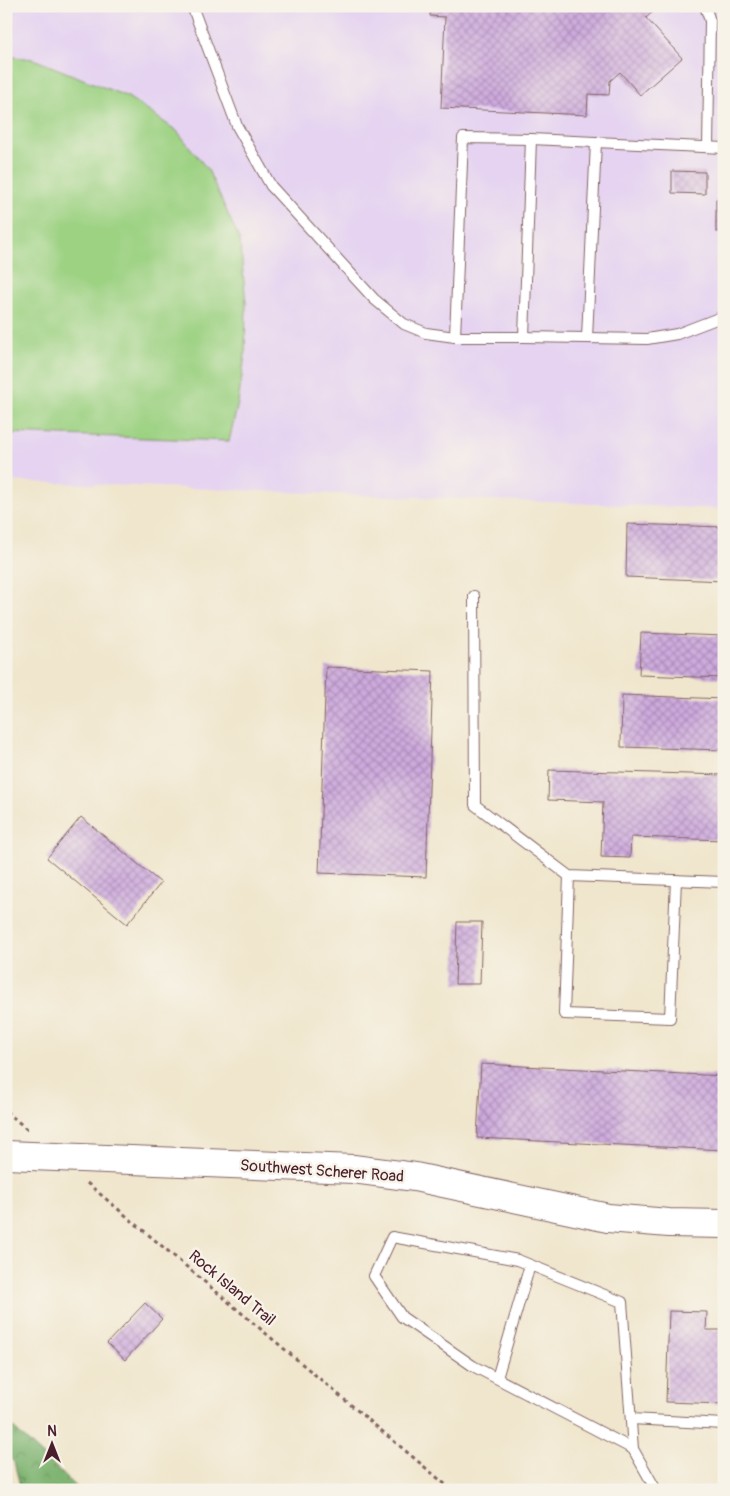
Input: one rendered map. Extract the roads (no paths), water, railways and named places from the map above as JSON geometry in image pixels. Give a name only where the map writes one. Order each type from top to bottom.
[{"type":"main road","name":"Southwest Scherer Road","points":[[6,1154],[354,1170],[415,1177],[608,1218],[669,1223],[724,1224]]},
{"type":"lane","points":[[192,6],[237,126],[271,186],[361,286],[404,324],[426,333],[455,337],[647,339],[677,334],[724,316]]},
{"type":"lane","points":[[704,6],[710,22],[708,147]]},
{"type":"lane","points":[[455,337],[463,138],[532,139],[724,148]]},
{"type":"lane","points":[[524,337],[532,139]]},
{"type":"lane","points":[[587,338],[596,142]]},
{"type":"lane","points":[[474,596],[475,805],[569,876],[724,882]]},
{"type":"lane","points":[[569,876],[564,1014],[670,1018],[676,880]]},
{"type":"lane","points":[[633,1449],[473,1366],[402,1317],[374,1276],[392,1237],[518,1260],[622,1302],[633,1449],[656,1490]]},
{"type":"lane","points":[[497,1378],[530,1265]]},
{"type":"lane","points":[[630,1420],[724,1424]]}]
